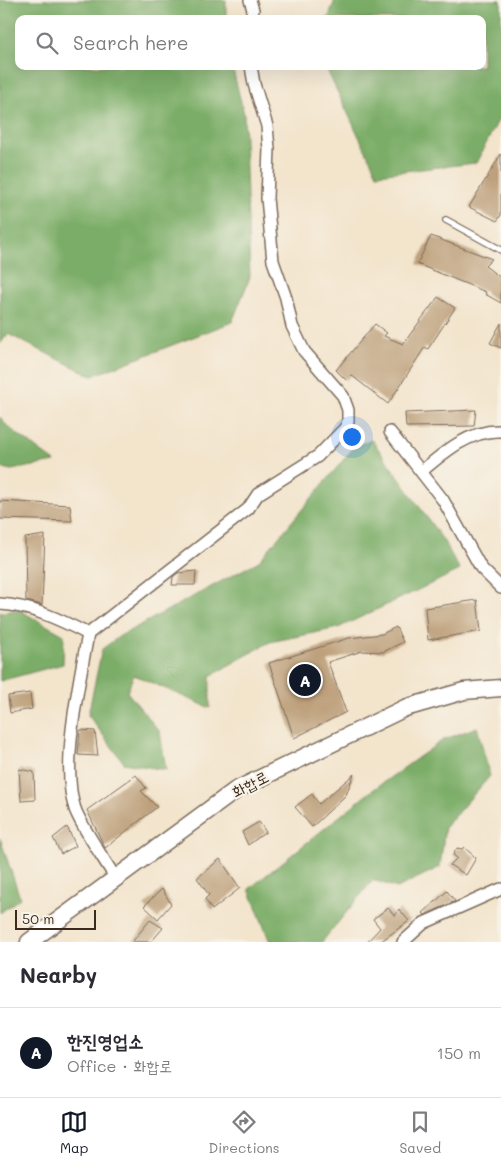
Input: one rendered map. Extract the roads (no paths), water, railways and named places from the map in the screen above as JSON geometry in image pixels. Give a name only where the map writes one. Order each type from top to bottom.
[{"type":"main road","name":"화합로","points":[[29,942],[236,790],[405,708],[464,691],[501,688]]},
{"type":"street","points":[[250,0],[253,10],[252,15]]},
{"type":"street","points":[[116,879],[75,809],[71,785],[72,732],[88,634],[248,509],[258,494],[318,456],[345,428],[348,422],[348,410],[343,396],[304,351],[292,326],[286,298],[273,260],[267,198],[269,149],[267,126],[252,70]]},
{"type":"street","points":[[422,471],[450,447],[491,430],[501,431]]},
{"type":"street","points":[[390,432],[443,500],[481,568],[501,588]]},
{"type":"street","points":[[0,604],[13,605],[52,615],[88,634]]},
{"type":"street","points":[[403,942],[424,923],[501,888]]},
{"type":"lane","points":[[446,220],[501,250]]},
{"type":"place","name":"한진영업소","points":[[305,680]]}]
